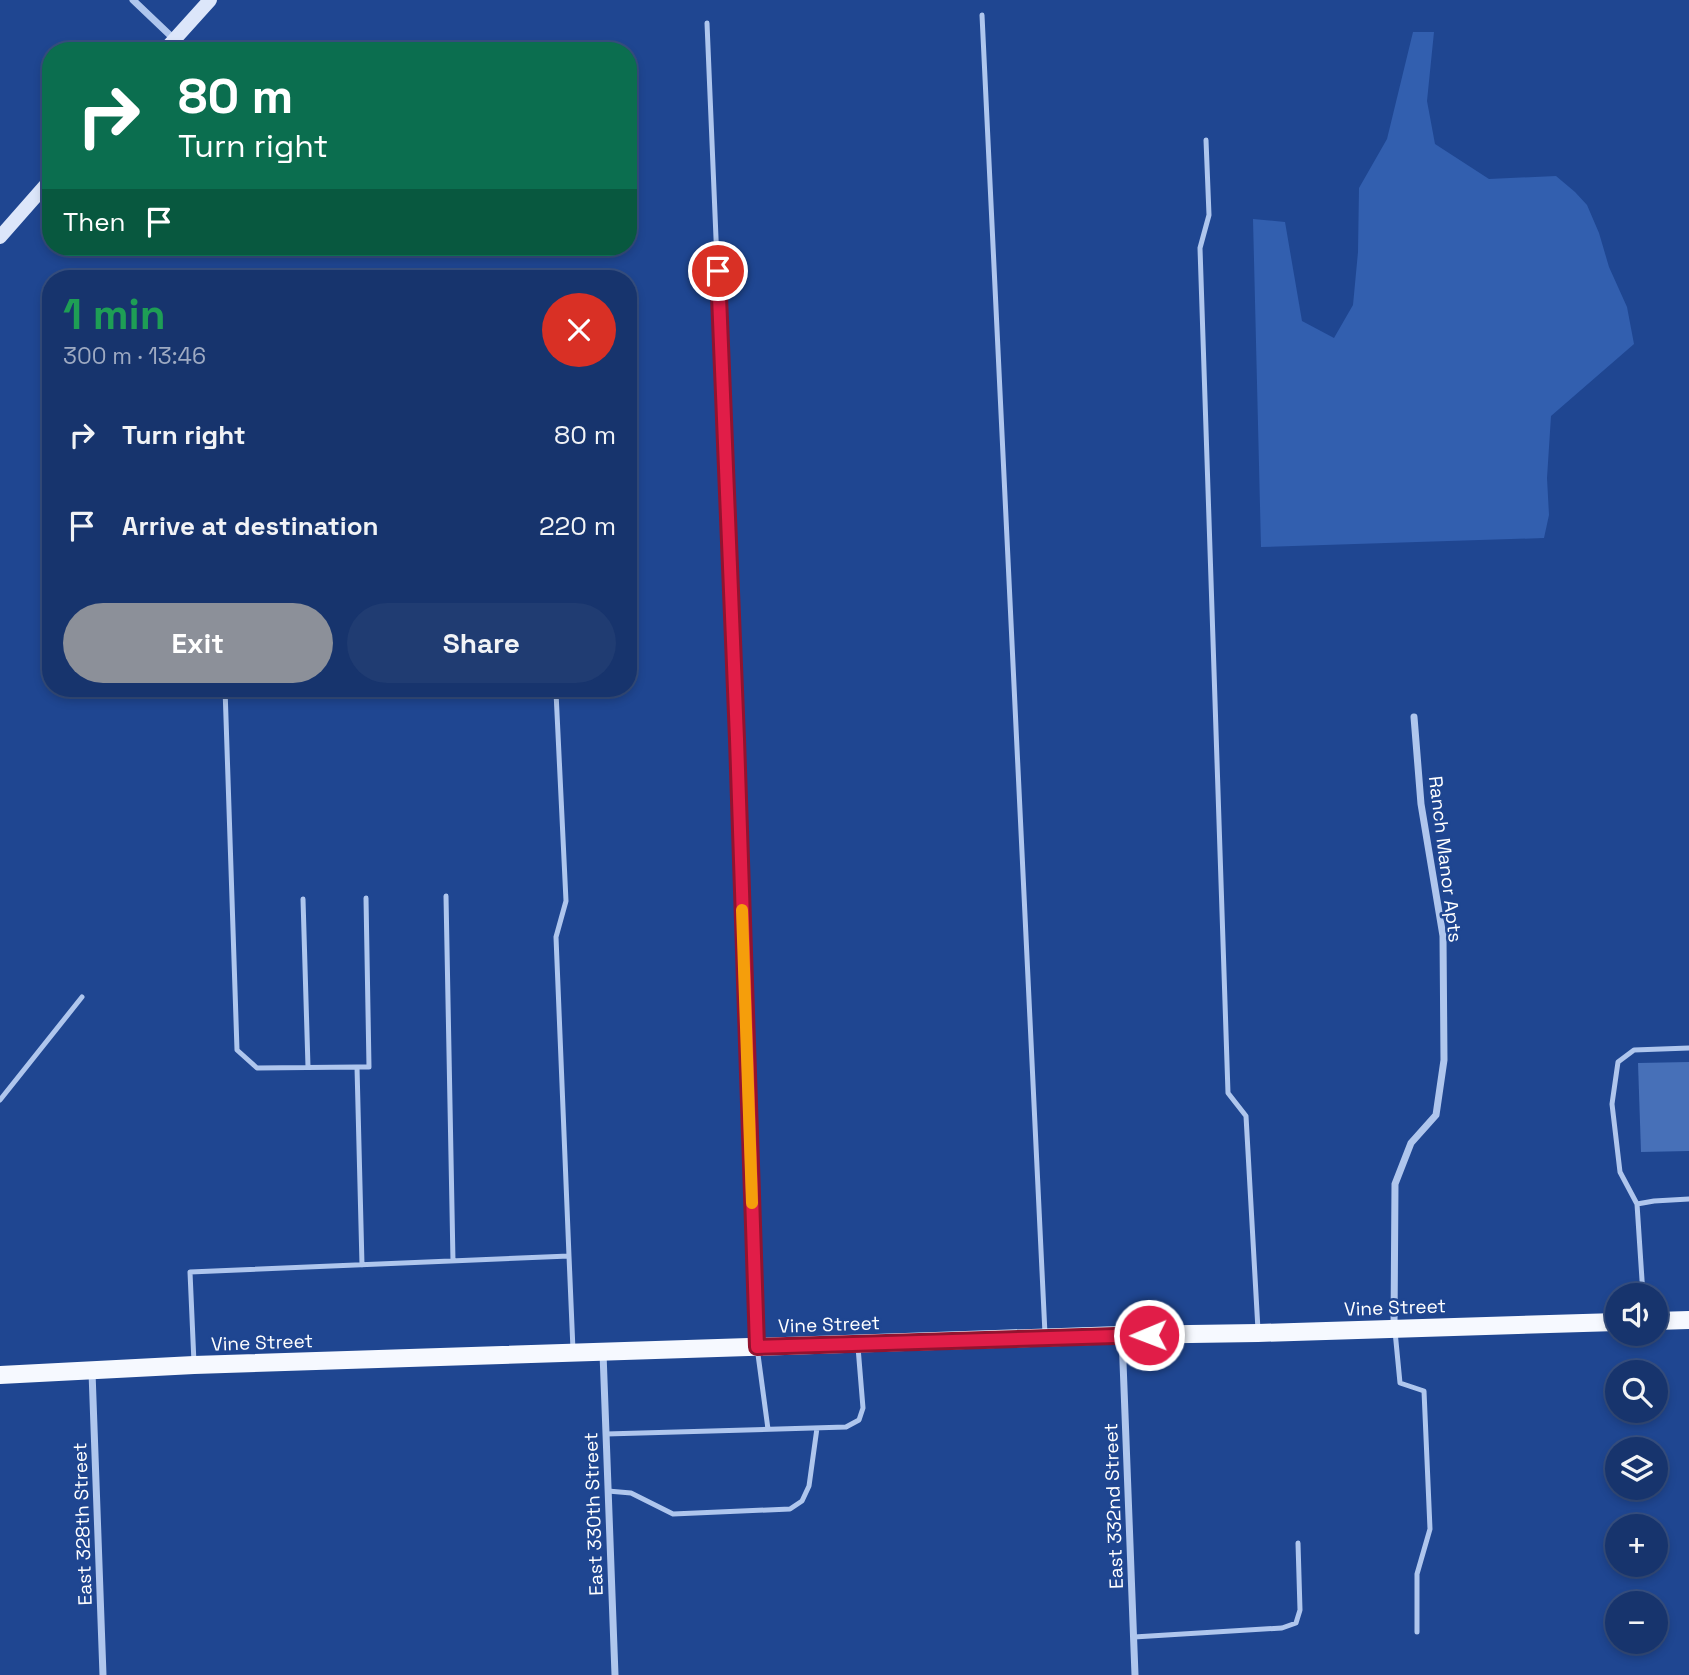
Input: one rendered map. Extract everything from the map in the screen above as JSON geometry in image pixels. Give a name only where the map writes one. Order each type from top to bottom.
[{"type":"main road","points":[[1668,1321],[1689,1321]]},
{"type":"main road","name":"Vine Street","points":[[0,1375],[194,1365],[1605,1322]]},
{"type":"street","points":[[133,0],[174,39]]},
{"type":"street","points":[[172,42],[210,0]]},
{"type":"street","points":[[0,237],[42,189]]},
{"type":"street","name":"Ranch Manor Apts","points":[[1394,1328],[1395,1184],[1411,1143],[1436,1115],[1444,1060],[1443,936],[1421,804],[1415,717]]},
{"type":"street","name":"East 332nd Street","points":[[1122,1335],[1135,1675]]},
{"type":"street","name":"East 330th Street","points":[[603,1352],[615,1675]]},
{"type":"street","name":"East 328th Street","points":[[92,1371],[103,1675]]},
{"type":"lane","points":[[982,15],[1046,1338]]},
{"type":"lane","points":[[707,23],[737,739],[757,1347],[768,1429]]},
{"type":"lane","points":[[1206,140],[1209,215],[1200,247],[1228,1093],[1246,1116],[1258,1333]]},
{"type":"lane","points":[[225,697],[237,1050],[257,1068],[369,1067],[366,898]]},
{"type":"lane","points":[[556,697],[566,901],[556,937],[573,1353]]},
{"type":"lane","points":[[446,895],[453,1261]]},
{"type":"lane","points":[[303,900],[309,1067]]},
{"type":"lane","points":[[0,1100],[82,997]]},
{"type":"lane","points":[[1642,1283],[1637,1205],[1620,1172],[1612,1104],[1618,1062],[1634,1050],[1689,1048]]},
{"type":"lane","points":[[357,1067],[362,1265]]},
{"type":"lane","points":[[1637,1205],[1689,1199]]},
{"type":"lane","points":[[194,1365],[190,1272],[569,1256]]},
{"type":"lane","points":[[1394,1328],[1400,1383],[1424,1391],[1430,1529],[1418,1574],[1418,1632]]},
{"type":"lane","points":[[606,1434],[846,1427],[859,1420],[863,1408],[858,1344]]},
{"type":"lane","points":[[608,1491],[631,1493],[673,1514],[790,1509],[802,1501],[809,1486],[817,1428]]},
{"type":"lane","points":[[1134,1637],[1282,1628],[1296,1623],[1300,1610],[1298,1543]]},
{"type":"shaded area","points":[[1413,32],[1434,32],[1427,101],[1435,144],[1489,179],[1556,176],[1575,192],[1587,205],[1599,233],[1609,267],[1627,307],[1634,344],[1551,416],[1547,478],[1549,515],[1544,538],[1261,547],[1253,219],[1285,222],[1302,321],[1334,338],[1353,305],[1358,252],[1359,188],[1387,139]]},
{"type":"building","points":[[1689,1062],[1689,1151],[1641,1152],[1638,1063]]},
{"type":"slow traffic","points":[[742,910],[752,1203]]},
{"type":"route","points":[[718,271],[757,1347],[1149,1335]]}]
